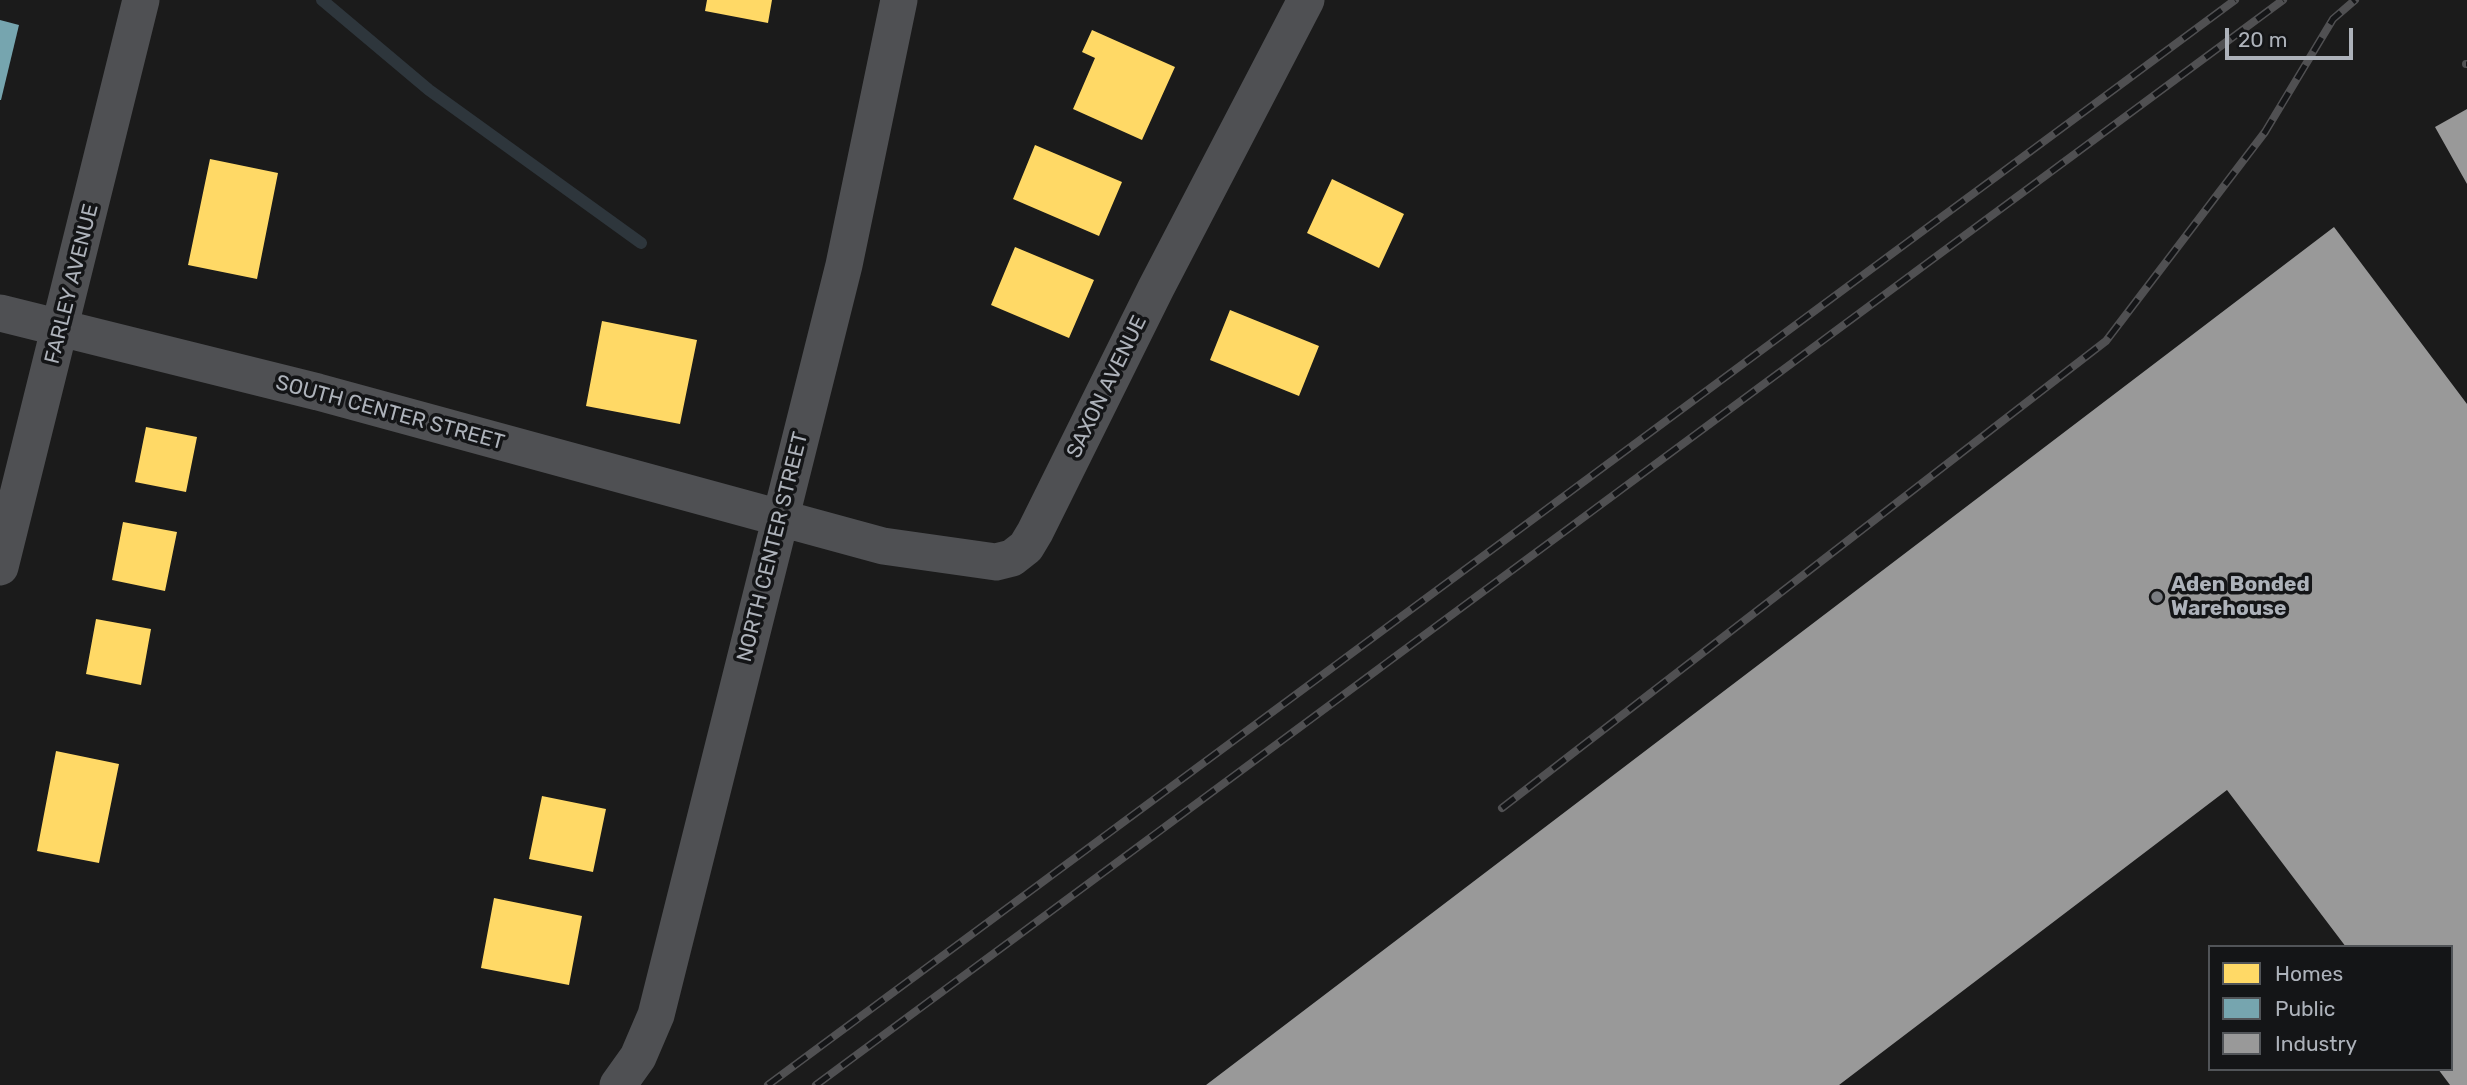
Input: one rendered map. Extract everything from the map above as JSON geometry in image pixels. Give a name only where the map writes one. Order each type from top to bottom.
[{"type":"street","name":"FARLEY AVENUE","points":[[0,567],[141,0]]},
{"type":"street","name":"NORTH CENTER STREET","points":[[618,1085],[638,1057],[656,1015],[844,265],[899,0]]},
{"type":"street","name":"SAXON AVENUE","points":[[779,519],[883,546],[996,562],[1012,558],[1026,547],[1156,288],[1306,0]]},
{"type":"street","name":"SOUTH CENTER STREET","points":[[0,313],[318,392],[779,519]]},
{"type":"building: Homes","points":[[707,0],[772,0],[768,23],[705,11]]},
{"type":"building: Homes","points":[[1092,30],[1175,67],[1142,140],[1073,109],[1095,58],[1082,52]]},
{"type":"building: Homes","points":[[1035,145],[1122,182],[1099,236],[1013,199]]},
{"type":"building: Homes","points":[[210,159],[278,173],[257,279],[188,265]]},
{"type":"building: Homes","points":[[1332,179],[1404,214],[1379,268],[1307,233]]},
{"type":"building: Homes","points":[[1015,247],[1094,280],[1069,338],[991,305]]},
{"type":"building: Homes","points":[[1230,310],[1319,346],[1299,396],[1210,360]]},
{"type":"building: Homes","points":[[602,321],[697,340],[680,424],[586,406]]},
{"type":"building: Homes","points":[[146,427],[197,437],[186,492],[135,482]]},
{"type":"building: Homes","points":[[123,522],[177,532],[165,591],[112,580]]},
{"type":"building: Homes","points":[[96,619],[151,629],[141,685],[86,674]]},
{"type":"building: Homes","points":[[56,751],[119,764],[99,863],[37,851]]},
{"type":"building: Homes","points":[[542,796],[606,809],[593,872],[529,859]]},
{"type":"building: Homes","points":[[494,898],[582,916],[569,985],[481,968]]},
{"type":"building: Public","points":[[0,20],[19,25],[1,100],[0,100]]},
{"type":"building: Industry","points":[[2467,109],[2467,184],[2435,127]]},
{"type":"building: Industry","name":"Aden Bonded Warehouse","points":[[2334,227],[2467,404],[2467,1085],[2450,1085],[2440,1071],[2453,1071],[2453,945],[2344,945],[2227,790],[1839,1085],[1206,1085]]},
{"type":"waterway","points":[[322,0],[429,90],[641,243]]},
{"type":"railway","points":[[768,1085],[2235,0]]},
{"type":"railway","points":[[816,1085],[2283,0]]},
{"type":"railway","points":[[1502,808],[2106,341],[2265,132],[2333,19],[2355,0]]},
{"type":"place","name":"Aden Bonded Warehouse","points":[[2157,597]]}]
